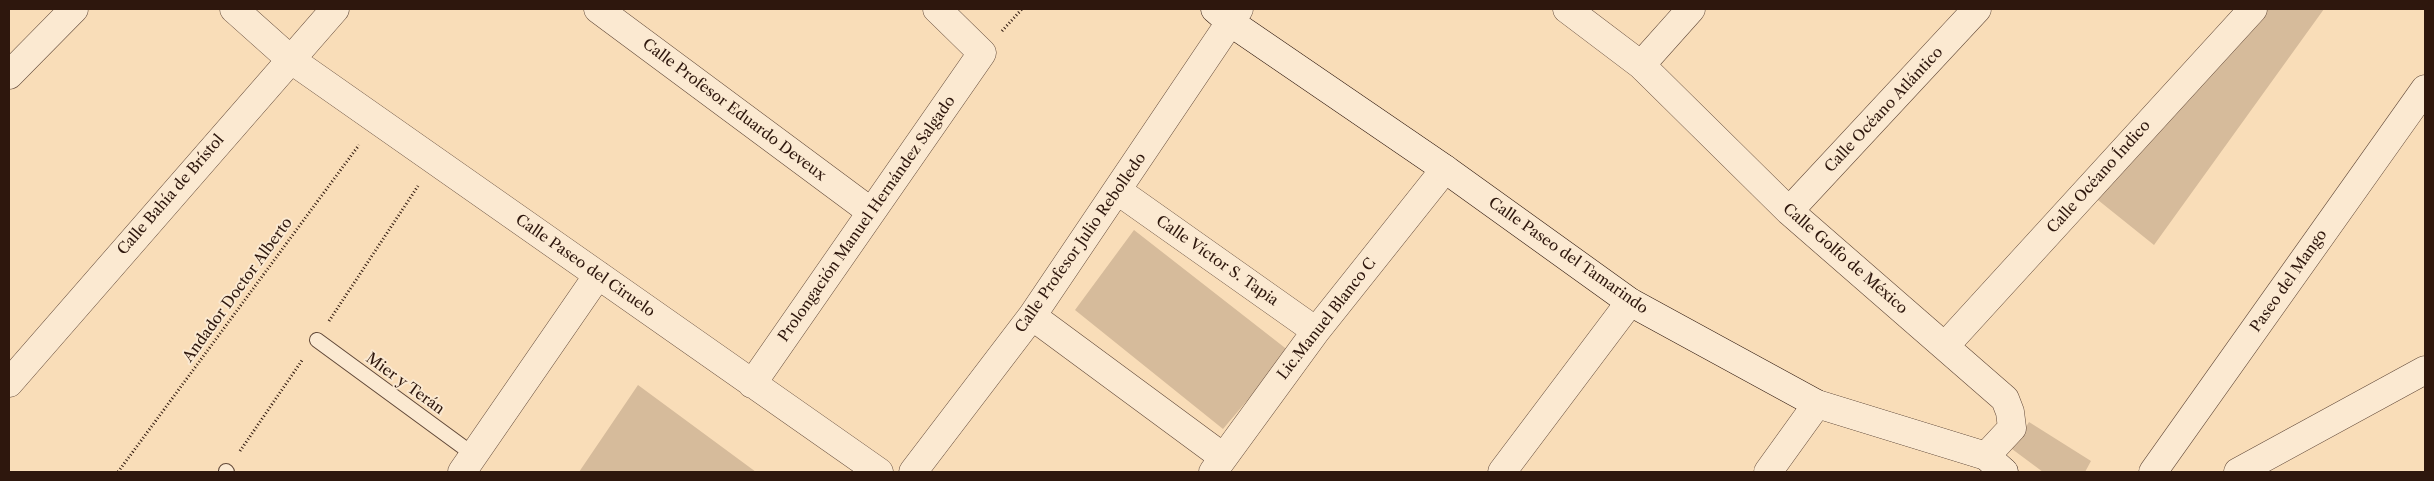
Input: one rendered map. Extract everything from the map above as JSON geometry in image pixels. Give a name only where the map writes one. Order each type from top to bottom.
[{"type":"street","points":[[9,75],[74,9]]},
{"type":"street","name":"Calle Paseo del Ciruelo","points":[[234,9],[290,59],[879,472]]},
{"type":"street","name":"Calle Bahía de Brístol","points":[[9,383],[335,9]]},
{"type":"street","name":"Calle Profesor Eduardo Deveux","points":[[598,9],[870,211]]},
{"type":"street","name":"Prolongación Manuel Hernández Salgado","points":[[752,384],[870,211],[982,53],[937,9]]},
{"type":"street","name":"Calle Golfo de México","points":[[1567,9],[1641,65],[1789,211],[2005,399],[2010,412],[2012,428],[1995,464]]},
{"type":"street","points":[[1641,65],[1691,9]]},
{"type":"street","name":"Calle Océano Atlántico","points":[[1789,211],[1977,9]]},
{"type":"street","name":"Calle Océano Índico","points":[[1945,346],[2253,9]]},
{"type":"street","name":"Calle Paseo del Tamarindo","points":[[1228,13],[1630,302],[1817,404],[1995,464]]},
{"type":"street","name":"Calle Profesor Julio Rebolledo","points":[[914,472],[1032,316],[1118,190],[1228,13]]},
{"type":"street","name":"Paseo del Mango","points":[[2153,472],[2425,89]]},
{"type":"street","name":"Lic.Manuel Blanco C","points":[[1218,465],[1316,330],[1445,169]]},
{"type":"street","name":"Calle Víctor S. Tapia","points":[[1118,190],[1316,330]]},
{"type":"street","points":[[468,464],[598,274]]},
{"type":"street","points":[[1502,472],[1630,302]]},
{"type":"street","points":[[1032,316],[1218,465]]},
{"type":"street","points":[[2238,472],[2425,370]]},
{"type":"street","points":[[1768,472],[1817,404]]},
{"type":"lane","name":"Mier y Terán","points":[[317,340],[468,464]]},
{"type":"path","name":"Andador Doctor Alberto","points":[[118,472],[377,120]]},
{"type":"shaded area","points":[[2239,9],[2324,9],[2154,245],[2078,184]]},
{"type":"shaded area","points":[[1134,230],[1289,351],[1223,429],[1075,310]]},
{"type":"shaded area","points":[[638,385],[756,472],[579,472]]},
{"type":"shaded area","points":[[2029,422],[2091,461],[2085,472],[2043,472],[2012,449]]}]
